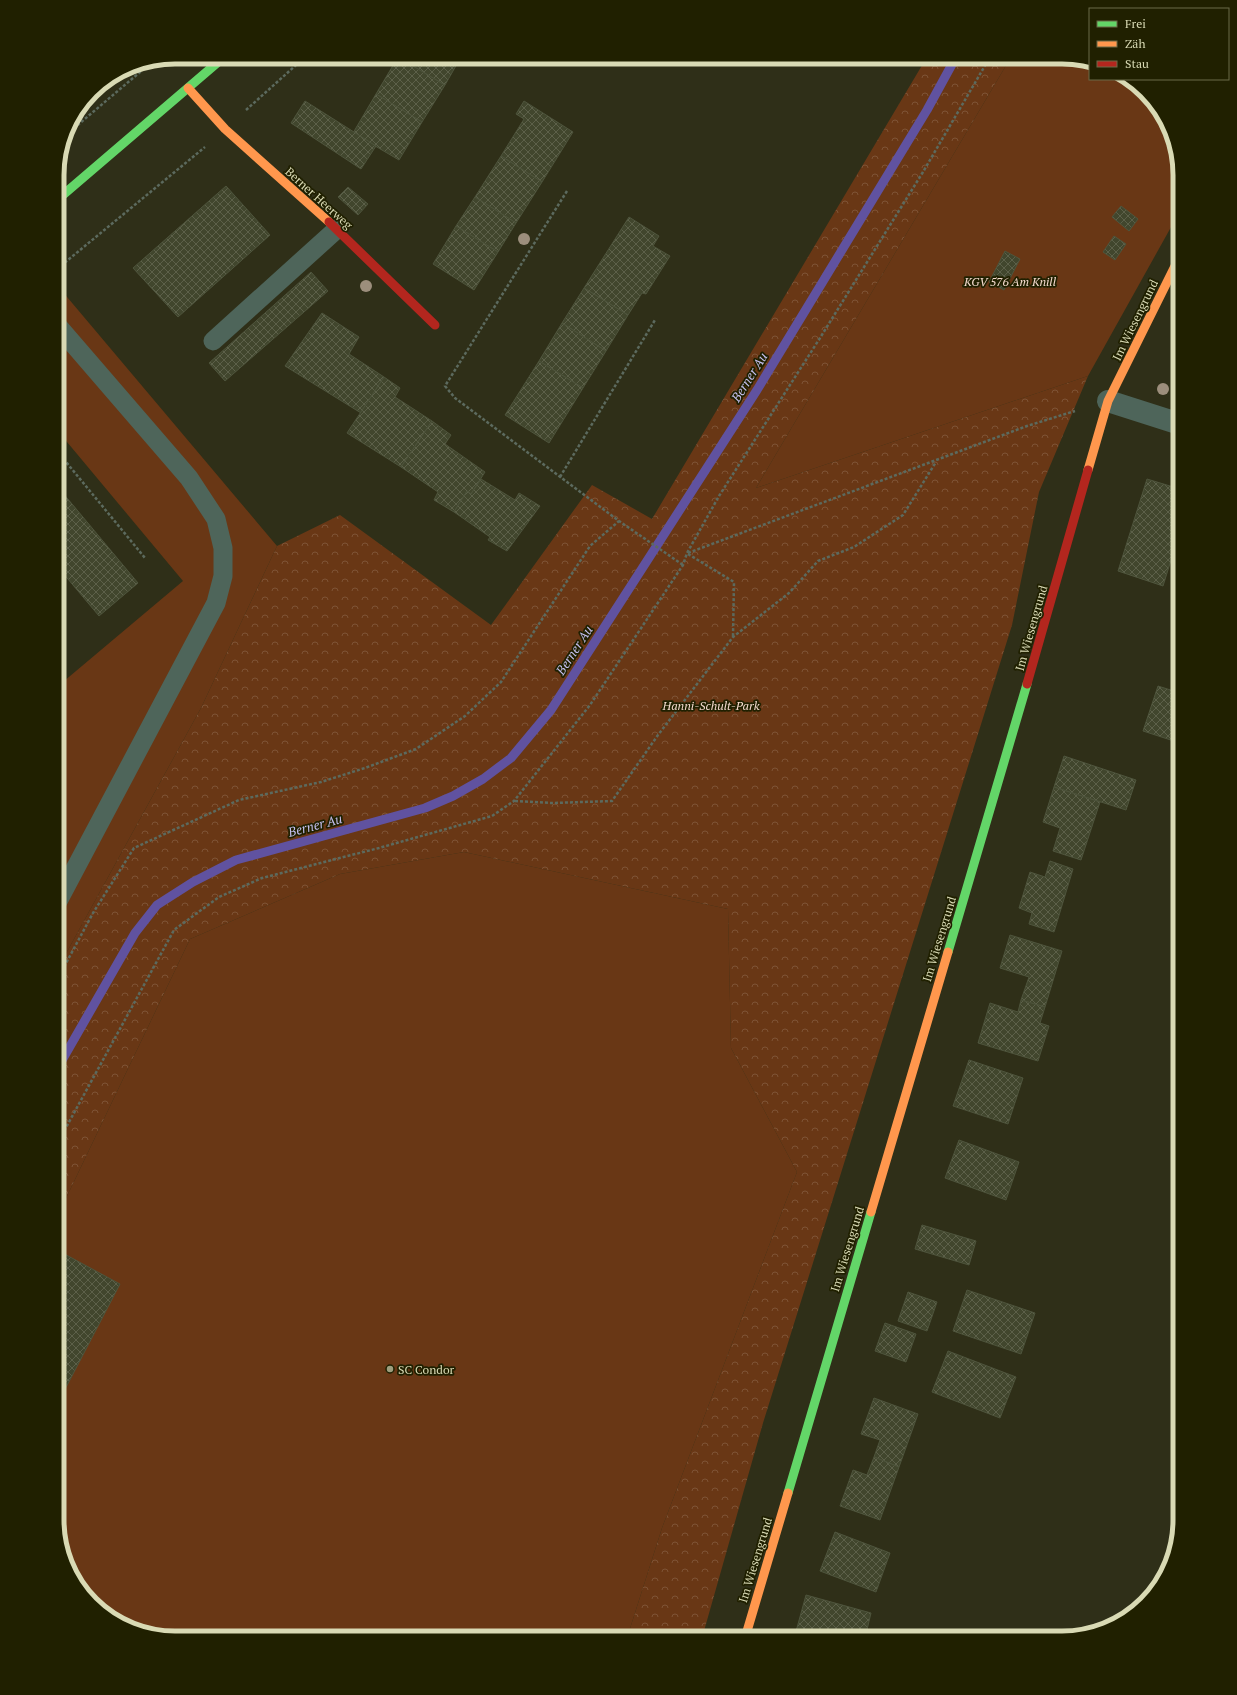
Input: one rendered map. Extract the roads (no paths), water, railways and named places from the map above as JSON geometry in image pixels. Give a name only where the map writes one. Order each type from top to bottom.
[{"type":"street","points":[[64,194],[216,64]]},
{"type":"street","name":"Berner Heerweg","points":[[188,88],[225,129],[337,229],[435,325]]},
{"type":"street","name":"Im Wiesengrund","points":[[747,1631],[1019,711],[1108,401],[1173,270]]},
{"type":"street","points":[[1108,401],[1173,422]]},
{"type":"lane","points":[[213,341],[337,229]]},
{"type":"lane","points":[[64,332],[189,478],[216,519],[223,548],[223,576],[216,603],[64,889]]},
{"type":"waterway","name":"Berner Au","points":[[64,1057],[135,933],[157,905],[193,882],[236,860],[425,808],[453,796],[483,779],[511,758],[551,710],[757,390],[927,110],[952,64]]},
{"type":"place","name":"SC Condor","points":[[390,1369]]},
{"type":"park label","name":"KGV 576 Am Knill","points":[[1010,281]]},
{"type":"park label","name":"Hanni-Schult-Park","points":[[711,705]]}]
